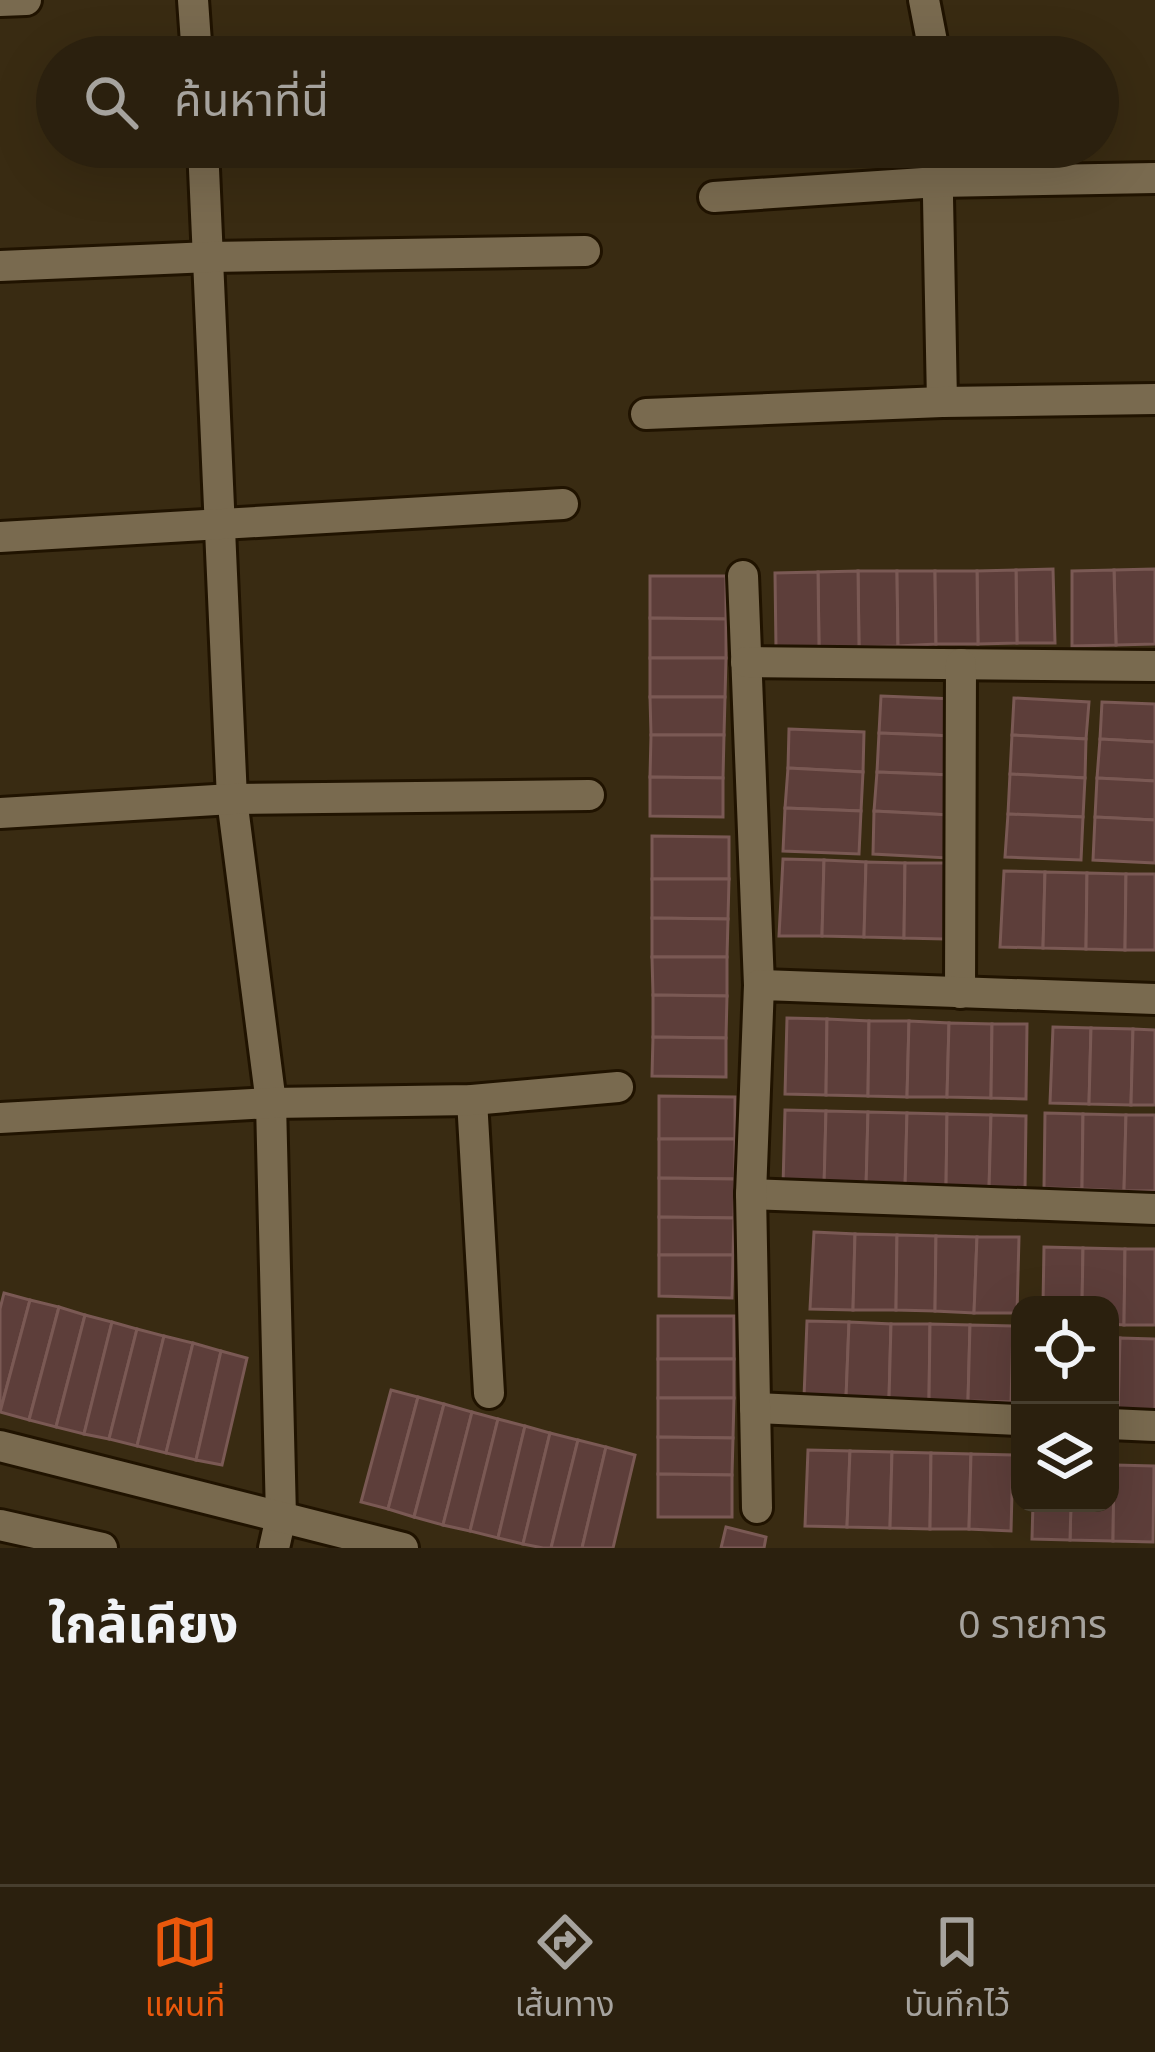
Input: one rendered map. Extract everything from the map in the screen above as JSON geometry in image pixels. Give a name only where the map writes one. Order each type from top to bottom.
[{"type":"street","points":[[0,1],[26,0]]},
{"type":"street","points":[[193,0],[196,36]]},
{"type":"street","points":[[924,0],[931,36]]},
{"type":"street","points":[[204,168],[232,800],[272,1103],[281,1516],[274,1548]]},
{"type":"street","points":[[938,168],[942,402]]},
{"type":"street","points":[[714,197],[938,182],[1155,178]]},
{"type":"street","points":[[0,266],[210,257],[585,251]]},
{"type":"street","points":[[646,414],[1155,399]]},
{"type":"street","points":[[0,537],[563,504]]},
{"type":"street","points":[[742,576],[759,985],[751,1195],[757,1508]]},
{"type":"street","points":[[746,662],[1155,666]]},
{"type":"street","points":[[960,993],[961,664]]},
{"type":"street","points":[[0,813],[232,800],[590,795]]},
{"type":"street","points":[[759,985],[1155,1000]]},
{"type":"street","points":[[0,1118],[272,1103],[472,1100],[618,1087]]},
{"type":"street","points":[[472,1100],[489,1393]]},
{"type":"street","points":[[751,1195],[1155,1210]]},
{"type":"street","points":[[755,1408],[1011,1420]]},
{"type":"street","points":[[1119,1424],[1155,1426]]},
{"type":"street","points":[[0,1446],[403,1548]]},
{"type":"street","points":[[0,1525],[102,1548]]},
{"type":"building","points":[[1053,569],[1055,643],[1017,643],[1016,570]]},
{"type":"building","points":[[1155,569],[1155,644],[1116,645],[1114,570]]},
{"type":"building","points":[[1016,570],[1017,643],[978,644],[977,571]]},
{"type":"building","points":[[1114,570],[1116,645],[1072,646],[1072,571]]},
{"type":"building","points":[[858,571],[897,571],[898,646],[859,647]]},
{"type":"building","points":[[858,571],[859,647],[819,647],[818,572]]},
{"type":"building","points":[[897,571],[935,571],[936,644],[898,646]]},
{"type":"building","points":[[935,571],[977,571],[978,644],[936,644]]},
{"type":"building","points":[[818,572],[819,647],[776,648],[775,573]]},
{"type":"building","points":[[650,576],[726,576],[726,619],[650,618]]},
{"type":"building","points":[[650,618],[726,619],[726,658],[650,658]]},
{"type":"building","points":[[650,658],[726,658],[725,697],[650,697]]},
{"type":"building","points":[[881,696],[955,699],[954,736],[879,733]]},
{"type":"building","points":[[650,697],[725,697],[724,735],[651,735]]},
{"type":"building","points":[[1014,698],[1089,702],[1086,739],[1012,735]]},
{"type":"building","points":[[1102,702],[1155,704],[1155,742],[1100,739]]},
{"type":"building","points":[[789,729],[864,732],[863,772],[788,768]]},
{"type":"building","points":[[879,733],[954,736],[952,775],[877,772]]},
{"type":"building","points":[[651,735],[724,735],[723,778],[650,777]]},
{"type":"building","points":[[1012,735],[1086,739],[1085,778],[1010,774]]},
{"type":"building","points":[[1100,739],[1155,742],[1155,781],[1097,778]]},
{"type":"building","points":[[788,768],[863,772],[861,811],[785,808]]},
{"type":"building","points":[[877,772],[952,775],[950,815],[874,811]]},
{"type":"building","points":[[1010,774],[1085,778],[1083,817],[1008,814]]},
{"type":"building","points":[[650,777],[723,778],[723,817],[650,816]]},
{"type":"building","points":[[1097,778],[1155,781],[1155,820],[1095,817]]},
{"type":"building","points":[[785,808],[861,811],[859,854],[783,851]]},
{"type":"building","points":[[874,811],[950,815],[948,858],[873,854]]},
{"type":"building","points":[[1008,814],[1083,817],[1081,860],[1005,857]]},
{"type":"building","points":[[1095,817],[1155,820],[1155,863],[1093,860]]},
{"type":"building","points":[[652,836],[729,837],[729,879],[652,879]]},
{"type":"building","points":[[783,859],[824,860],[822,936],[779,936]]},
{"type":"building","points":[[824,860],[866,862],[864,937],[822,936]]},
{"type":"building","points":[[866,862],[905,863],[904,938],[864,937]]},
{"type":"building","points":[[905,863],[945,863],[944,939],[904,938]]},
{"type":"building","points":[[1004,871],[1045,872],[1043,948],[1000,947]]},
{"type":"building","points":[[1045,872],[1087,873],[1086,949],[1043,948]]},
{"type":"building","points":[[1087,873],[1126,874],[1125,950],[1086,949]]},
{"type":"building","points":[[1126,874],[1155,874],[1155,950],[1125,950]]},
{"type":"building","points":[[652,879],[729,879],[728,919],[652,918]]},
{"type":"building","points":[[652,918],[728,919],[727,957],[652,957]]},
{"type":"building","points":[[652,957],[727,957],[727,996],[653,995]]},
{"type":"building","points":[[653,995],[727,996],[726,1038],[653,1037]]},
{"type":"building","points":[[787,1018],[827,1019],[826,1095],[785,1094]]},
{"type":"building","points":[[827,1019],[869,1021],[868,1096],[826,1095]]},
{"type":"building","points":[[869,1021],[909,1021],[907,1097],[868,1096]]},
{"type":"building","points":[[909,1021],[949,1023],[947,1097],[907,1097]]},
{"type":"building","points":[[949,1023],[992,1024],[991,1098],[947,1097]]},
{"type":"building","points":[[992,1024],[1027,1024],[1026,1099],[991,1098]]},
{"type":"building","points":[[1053,1027],[1091,1028],[1089,1104],[1050,1103]]},
{"type":"building","points":[[1091,1028],[1133,1029],[1131,1105],[1089,1104]]},
{"type":"building","points":[[1133,1029],[1155,1030],[1155,1105],[1131,1105]]},
{"type":"building","points":[[653,1037],[726,1038],[726,1077],[652,1076]]},
{"type":"building","points":[[659,1096],[735,1097],[735,1139],[659,1139]]},
{"type":"building","points":[[785,1110],[826,1111],[824,1187],[783,1186]]},
{"type":"building","points":[[826,1111],[868,1112],[866,1188],[824,1187]]},
{"type":"building","points":[[868,1112],[907,1113],[905,1189],[866,1188]]},
{"type":"building","points":[[907,1113],[947,1114],[946,1189],[905,1189]]},
{"type":"building","points":[[1045,1113],[1083,1114],[1082,1189],[1044,1188]]},
{"type":"building","points":[[947,1114],[991,1115],[989,1190],[946,1189]]},
{"type":"building","points":[[1083,1114],[1126,1115],[1124,1191],[1082,1189]]},
{"type":"building","points":[[991,1115],[1026,1116],[1025,1191],[989,1190]]},
{"type":"building","points":[[1126,1115],[1155,1115],[1155,1191],[1124,1191]]},
{"type":"building","points":[[659,1139],[735,1139],[735,1179],[659,1178]]},
{"type":"building","points":[[659,1178],[735,1179],[734,1218],[659,1217]]},
{"type":"building","points":[[659,1217],[734,1218],[733,1255],[659,1255]]},
{"type":"building","points":[[814,1232],[855,1234],[853,1310],[810,1309]]},
{"type":"building","points":[[855,1234],[897,1235],[896,1310],[853,1310]]},
{"type":"building","points":[[897,1235],[936,1236],[935,1311],[896,1310]]},
{"type":"building","points":[[936,1236],[977,1237],[974,1313],[935,1311]]},
{"type":"building","points":[[977,1237],[1019,1237],[1017,1296],[1011,1296],[1011,1313],[974,1313]]},
{"type":"building","points":[[1044,1247],[1083,1248],[1082,1296],[1043,1296]]},
{"type":"building","points":[[1083,1248],[1125,1249],[1124,1325],[1119,1325],[1119,1296],[1082,1296]]},
{"type":"building","points":[[1125,1249],[1155,1249],[1155,1325],[1124,1325]]},
{"type":"building","points":[[659,1255],[733,1255],[732,1298],[659,1296]]},
{"type":"building","points":[[4,1293],[30,1300],[0,1412],[0,1309]]},
{"type":"building","points":[[30,1300],[59,1307],[29,1420],[0,1412]]},
{"type":"building","points":[[59,1307],[85,1315],[56,1427],[29,1420]]},
{"type":"building","points":[[85,1315],[112,1322],[84,1434],[56,1427]]},
{"type":"building","points":[[658,1316],[734,1316],[734,1359],[658,1359]]},
{"type":"building","points":[[807,1321],[849,1322],[846,1398],[804,1397]]},
{"type":"building","points":[[112,1322],[137,1329],[109,1439],[84,1434]]},
{"type":"building","points":[[849,1322],[891,1324],[889,1399],[846,1398]]},
{"type":"building","points":[[891,1324],[930,1324],[929,1400],[889,1399]]},
{"type":"building","points":[[930,1324],[970,1325],[968,1401],[929,1400]]},
{"type":"building","points":[[970,1325],[1011,1326],[1011,1402],[968,1401]]},
{"type":"building","points":[[137,1329],[164,1336],[137,1446],[109,1439]]},
{"type":"building","points":[[164,1336],[193,1343],[166,1453],[137,1446]]},
{"type":"building","points":[[1120,1338],[1155,1339],[1155,1415],[1119,1414]]},
{"type":"building","points":[[193,1343],[221,1351],[196,1460],[166,1453]]},
{"type":"building","points":[[221,1351],[247,1358],[222,1465],[196,1460]]},
{"type":"building","points":[[658,1359],[734,1359],[734,1398],[658,1398]]},
{"type":"building","points":[[391,1390],[418,1397],[388,1509],[361,1502]]},
{"type":"building","points":[[418,1397],[444,1404],[414,1517],[388,1509]]},
{"type":"building","points":[[658,1398],[734,1398],[733,1438],[658,1437]]},
{"type":"building","points":[[444,1404],[472,1412],[443,1525],[414,1517]]},
{"type":"building","points":[[472,1412],[498,1419],[470,1531],[443,1525]]},
{"type":"building","points":[[498,1419],[525,1426],[498,1538],[470,1531]]},
{"type":"building","points":[[525,1426],[550,1433],[523,1544],[498,1538]]},
{"type":"building","points":[[550,1433],[578,1440],[551,1548],[543,1548],[523,1544]]},
{"type":"building","points":[[658,1437],[733,1438],[732,1475],[658,1474]]},
{"type":"building","points":[[578,1440],[606,1447],[582,1548],[551,1548]]},
{"type":"building","points":[[606,1447],[635,1455],[613,1548],[582,1548]]},
{"type":"building","points":[[808,1450],[850,1451],[847,1527],[805,1526]]},
{"type":"building","points":[[850,1451],[892,1452],[890,1528],[847,1527]]},
{"type":"building","points":[[892,1452],[931,1453],[930,1529],[890,1528]]},
{"type":"building","points":[[931,1453],[971,1454],[969,1529],[930,1529]]},
{"type":"building","points":[[971,1454],[1011,1455],[1011,1531],[969,1529]]},
{"type":"building","points":[[1119,1465],[1154,1466],[1153,1542],[1113,1541],[1113,1512],[1119,1512]]},
{"type":"building","points":[[658,1474],[732,1475],[732,1517],[658,1517]]},
{"type":"building","points":[[1033,1512],[1071,1512],[1070,1540],[1032,1539]]},
{"type":"building","points":[[1071,1512],[1113,1512],[1113,1541],[1070,1540]]},
{"type":"building","points":[[726,1527],[766,1537],[764,1548],[721,1548]]}]
